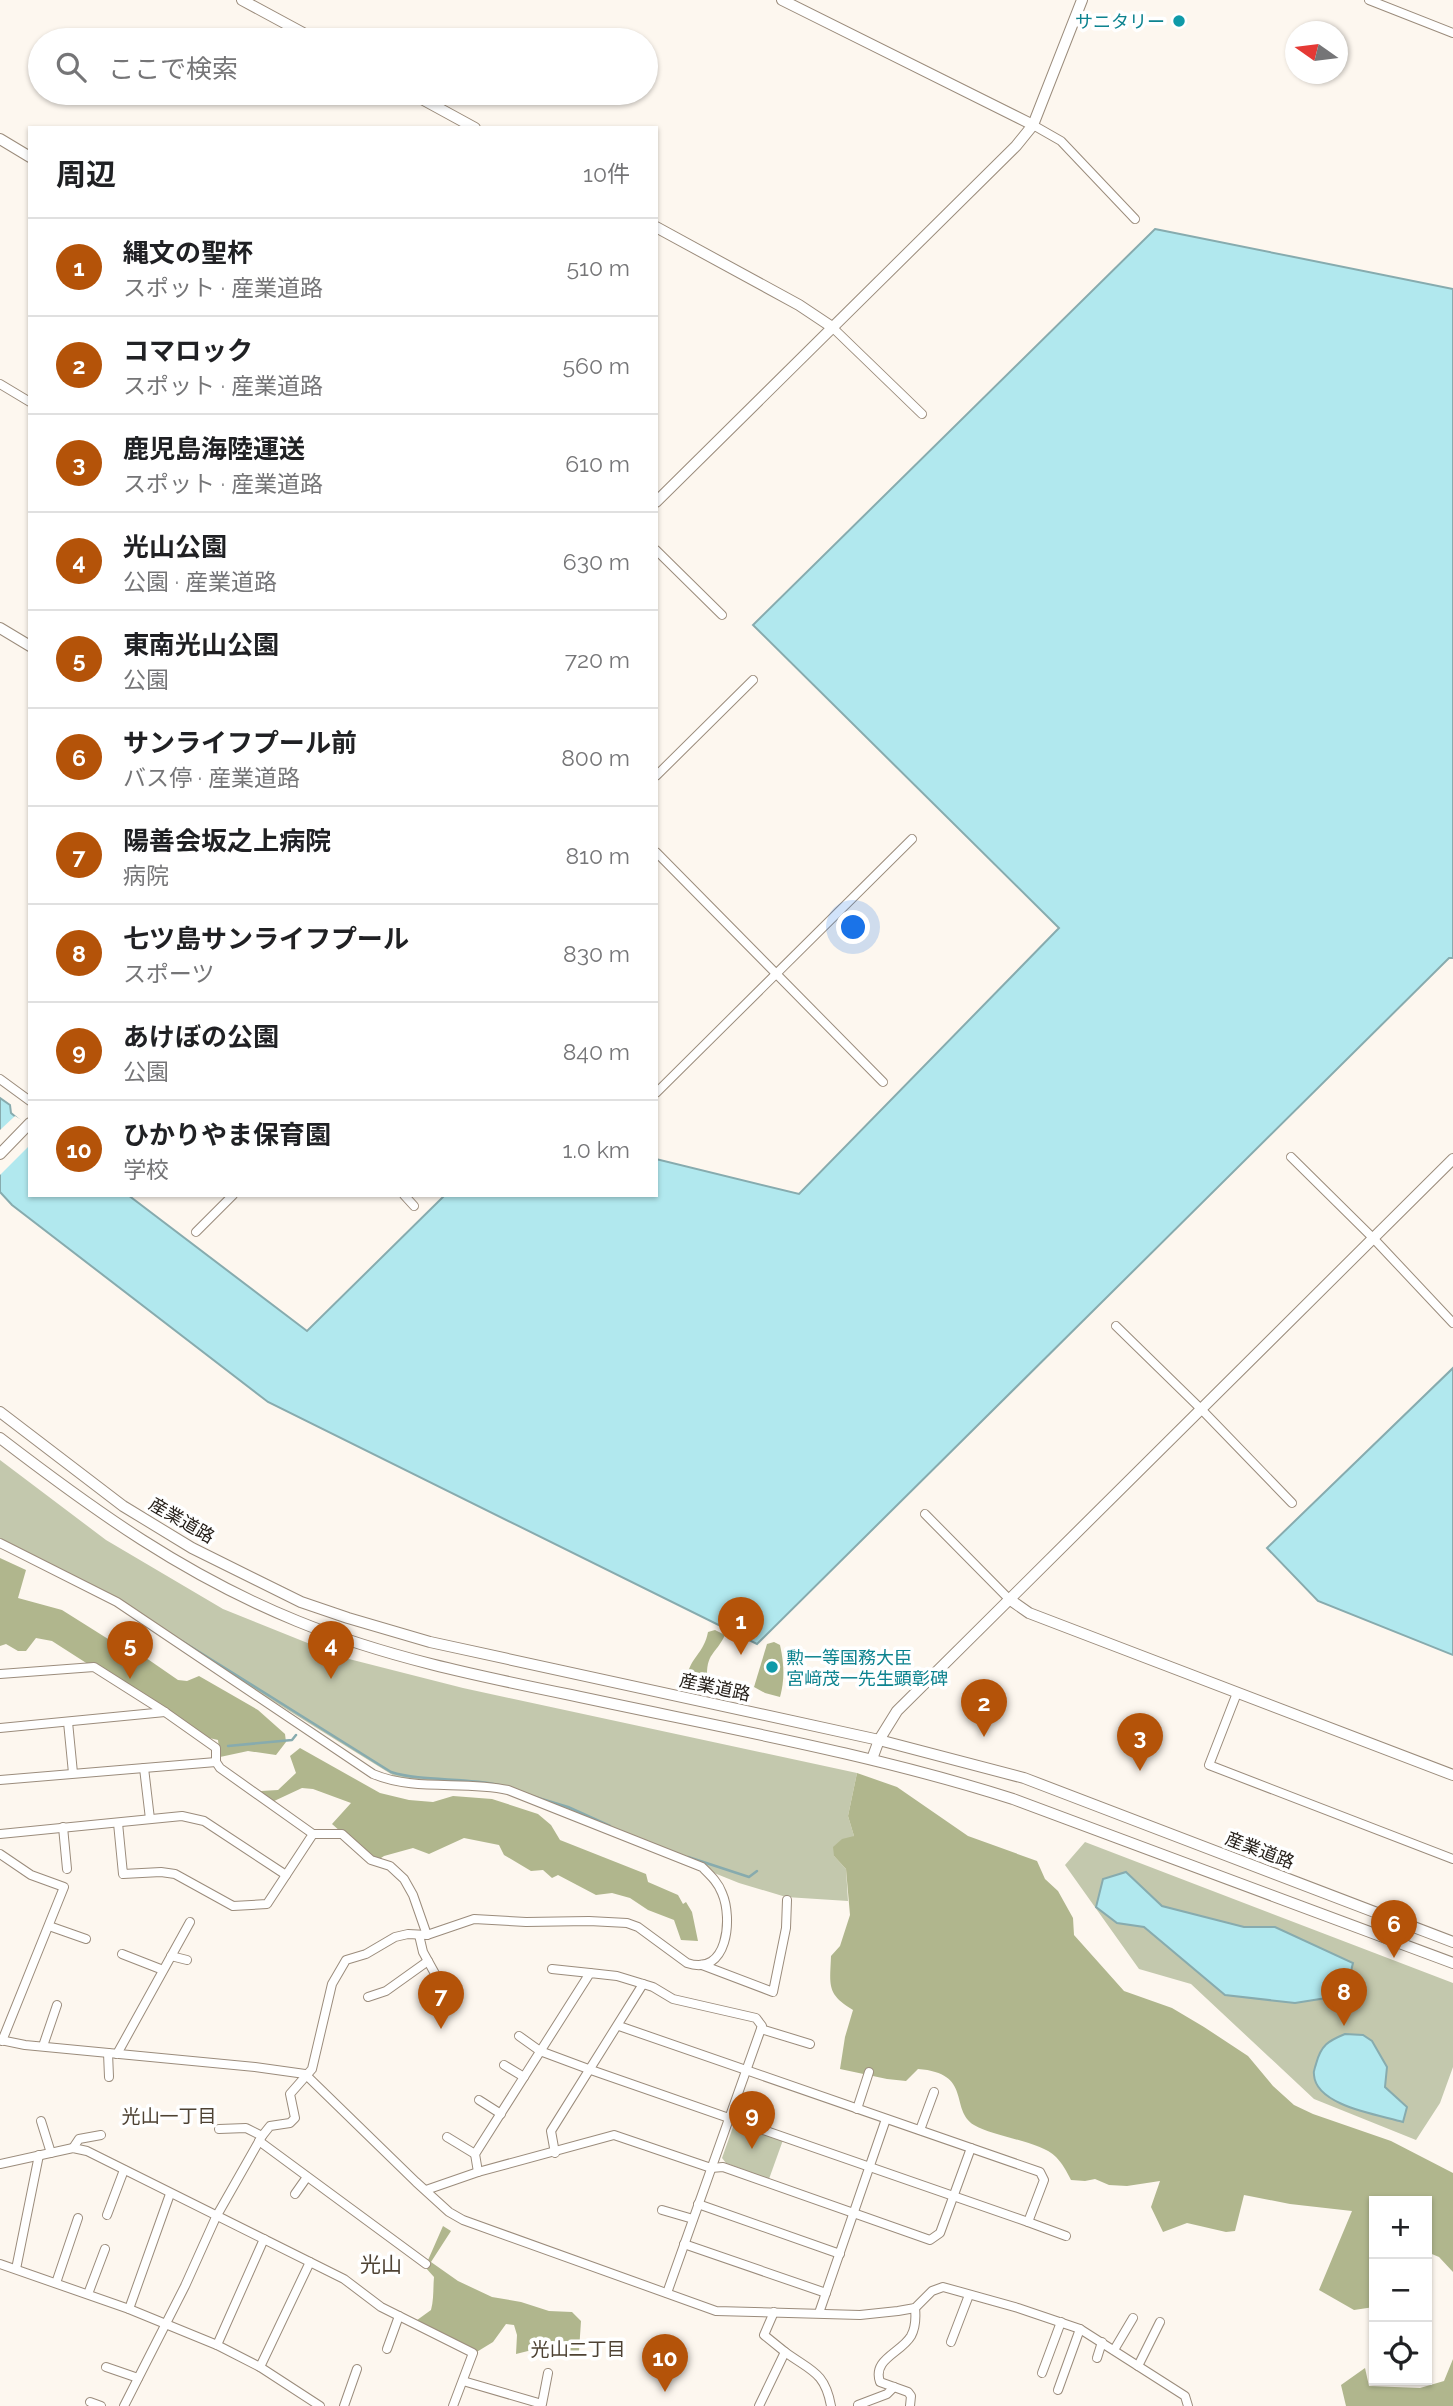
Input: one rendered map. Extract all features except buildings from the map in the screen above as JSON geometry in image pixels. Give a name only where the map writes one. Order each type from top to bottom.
[{"type":"main road","points":[[242,0],[294,28]]},
{"type":"main road","points":[[782,0],[1033,125]]},
{"type":"main road","points":[[658,500],[1016,146],[1033,125],[1082,0]]},
{"type":"main road","points":[[433,105],[471,126]]},
{"type":"main road","points":[[0,139],[28,157]]},
{"type":"main road","points":[[658,228],[799,305],[832,327]]},
{"type":"main road","points":[[0,628],[28,645]]},
{"type":"main road","points":[[0,1154],[28,1125]]},
{"type":"main road","points":[[872,1759],[879,1740],[897,1711],[1453,1159]]},
{"type":"main road","name":"産業道路","points":[[0,1412],[123,1506],[192,1548],[301,1602],[430,1642],[879,1740],[1024,1779],[1453,1942]]},
{"type":"main road","name":"産業道路","points":[[0,1437],[73,1494],[138,1539],[220,1586],[322,1631],[437,1667],[950,1778],[1013,1798],[1453,1963]]},
{"type":"main road","points":[[1009,1600],[1026,1612],[1453,1775]]},
{"type":"street","points":[[1368,0],[1453,33]]},
{"type":"street","points":[[1033,125],[1061,141],[1135,219]]},
{"type":"street","points":[[832,327],[922,414]]},
{"type":"street","points":[[0,383],[28,401]]},
{"type":"street","points":[[658,553],[722,615]]},
{"type":"street","points":[[658,774],[753,680]]},
{"type":"street","points":[[658,1091],[912,839]]},
{"type":"street","points":[[658,854],[883,1082]]},
{"type":"street","points":[[0,1079],[28,1100]]},
{"type":"street","points":[[1291,1157],[1373,1238],[1453,1323]]},
{"type":"street","points":[[196,1231],[231,1197]]},
{"type":"street","points":[[406,1197],[414,1206]]},
{"type":"street","points":[[1116,1326],[1292,1503]]},
{"type":"street","points":[[925,1514],[1009,1600]]},
{"type":"street","points":[[0,1544],[117,1602],[373,1774],[403,1784],[484,1786],[508,1790],[702,1867],[716,1882],[727,1911],[722,1952],[716,1959],[702,1965]]},
{"type":"street","points":[[0,1674],[94,1667],[216,1748],[216,1762],[220,1768],[313,1834],[342,1834],[371,1860],[390,1866],[404,1880],[413,1895],[428,1961],[444,1990]]},
{"type":"street","points":[[1237,1693],[1209,1765],[1453,1858]]},
{"type":"street","points":[[0,1728],[165,1712]]},
{"type":"street","points":[[68,1722],[73,1773]]},
{"type":"street","points":[[0,1780],[216,1762]]},
{"type":"street","points":[[144,1768],[150,1819]]},
{"type":"street","points":[[0,1834],[183,1816],[204,1821],[286,1875]]},
{"type":"street","points":[[118,1823],[123,1874],[176,1874],[233,1906],[267,1904],[313,1834]]},
{"type":"street","points":[[63,1827],[67,1869]]},
{"type":"street","points":[[0,1854],[31,1875],[64,1887],[1,2040],[306,2074],[449,2212],[463,2220],[716,2311],[860,2315],[915,2308],[932,2291],[943,2287],[1080,2329],[1185,2396],[1188,2406]]},
{"type":"street","points":[[124,2406],[216,2217],[260,2139],[270,2126],[290,2123],[295,2118],[290,2094],[312,2069],[332,1984],[346,1960],[366,1954],[395,1937],[423,1935],[474,1919],[627,1923],[638,1927],[687,1963],[702,1965],[773,1992],[786,1928],[787,1900]]},
{"type":"street","points":[[109,2077],[112,2054],[190,1922]]},
{"type":"street","points":[[49,1926],[86,1940]]},
{"type":"street","points":[[122,1954],[163,1970]]},
{"type":"street","points":[[171,1956],[187,1960]]},
{"type":"street","points":[[368,1997],[386,1991],[428,1961]]},
{"type":"street","points":[[552,1969],[617,1976],[653,1987],[673,1999],[756,2018],[762,2026],[667,2293]]},
{"type":"street","points":[[478,2172],[475,2154],[590,1973]]},
{"type":"street","points":[[555,2153],[551,2131],[643,1984]]},
{"type":"street","points":[[43,2046],[57,2005]]},
{"type":"street","points":[[619,2026],[1040,2172],[1044,2180],[1028,2222]]},
{"type":"street","points":[[761,2029],[810,2044]]},
{"type":"street","points":[[519,2036],[540,2051],[590,2070],[1066,2236]]},
{"type":"street","points":[[504,2065],[524,2077]]},
{"type":"street","points":[[857,2109],[869,2072]]},
{"type":"street","points":[[920,2130],[934,2092]]},
{"type":"street","points":[[479,2100],[500,2114]]},
{"type":"street","points":[[819,2313],[886,2119]]},
{"type":"street","points":[[41,2121],[51,2153]]},
{"type":"street","points":[[219,2129],[246,2128],[307,2177],[426,2264]]},
{"type":"street","points":[[426,2190],[478,2172],[614,2135],[711,2168],[723,2167],[930,2241],[940,2233],[971,2148]]},
{"type":"street","points":[[73,2148],[79,2139],[101,2136]]},
{"type":"street","points":[[447,2137],[475,2154]]},
{"type":"street","points":[[0,2164],[73,2148],[87,2151],[344,2279],[380,2307],[473,2353],[453,2406]]},
{"type":"street","points":[[16,2269],[39,2155]]},
{"type":"street","points":[[107,2215],[124,2170]]},
{"type":"street","points":[[295,2194],[307,2177]]},
{"type":"street","points":[[129,2309],[170,2194]]},
{"type":"street","points":[[698,2204],[840,2254]]},
{"type":"street","points":[[662,2210],[693,2219]]},
{"type":"street","points":[[56,2283],[78,2218]]},
{"type":"street","points":[[217,2345],[264,2239]]},
{"type":"street","points":[[684,2244],[826,2293]]},
{"type":"street","points":[[88,2294],[105,2249]]},
{"type":"street","points":[[260,2367],[310,2262]]},
{"type":"street","points":[[0,2264],[129,2309],[217,2345],[260,2367],[320,2406]]},
{"type":"street","points":[[951,2342],[970,2295]]},
{"type":"street","points":[[910,2406],[911,2396],[908,2392],[880,2382],[877,2375],[879,2368],[911,2336],[916,2320],[915,2308]]},
{"type":"street","points":[[774,2312],[764,2335],[820,2377],[828,2386],[831,2406]]},
{"type":"street","points":[[387,2349],[399,2316]]},
{"type":"street","points":[[1114,2350],[1133,2318]]},
{"type":"street","points":[[1042,2372],[1061,2322]]},
{"type":"street","points":[[1139,2366],[1160,2322]]},
{"type":"street","points":[[1058,2390],[1080,2329]]},
{"type":"street","points":[[1097,2358],[1102,2342]]},
{"type":"street","points":[[759,2406],[785,2352]]},
{"type":"street","points":[[106,2367],[138,2378]]},
{"type":"street","points":[[344,2406],[356,2369]]},
{"type":"street","points":[[463,2381],[542,2404],[548,2373]]},
{"type":"street","points":[[858,2405],[887,2394],[894,2387]]},
{"type":"street","points":[[90,2402],[100,2406]]},
{"type":"green space","points":[[0,1460],[106,1540],[223,1609],[345,1658],[463,1688],[857,1773],[848,1816],[854,1836],[834,1856],[846,1869],[848,1901],[786,1897],[739,1883],[510,1791],[399,1779],[79,1581],[0,1544]]},
{"type":"green space","points":[[0,1558],[26,1570],[18,1598],[62,1610],[124,1649],[136,1651],[178,1680],[187,1681],[199,1676],[258,1710],[285,1734],[286,1742],[276,1755],[248,1751],[220,1757],[218,1740],[200,1736],[52,1641],[36,1638],[26,1651],[18,1651],[6,1644],[0,1646]]},
{"type":"green space","points":[[715,1630],[725,1635],[708,1664],[707,1680],[687,1676],[708,1632]]},
{"type":"green space","points":[[774,1642],[780,1645],[782,1658],[780,1697],[754,1687],[767,1644]]},
{"type":"green space","points":[[300,1748],[380,1793],[433,1802],[453,1796],[492,1799],[538,1814],[551,1825],[560,1840],[646,1874],[648,1882],[678,1895],[692,1912],[698,1941],[681,1940],[674,1920],[648,1910],[630,1898],[612,1893],[596,1895],[558,1875],[552,1878],[543,1870],[531,1871],[504,1855],[499,1845],[464,1838],[429,1854],[413,1848],[384,1856],[375,1862],[332,1824],[351,1803],[313,1789],[302,1788],[272,1802],[246,1785],[261,1791],[278,1790],[296,1773],[290,1756]]},
{"type":"green space","points":[[857,1773],[897,1787],[968,1836],[1037,1861],[1045,1879],[1058,1891],[1073,1918],[1074,1935],[1124,1991],[1172,2008],[1248,2056],[1273,2086],[1294,2105],[1391,2141],[1453,2173],[1453,2272],[1439,2257],[1432,2254],[1432,2196],[1369,2196],[1369,2308],[1354,2310],[1319,2290],[1352,2211],[1290,2204],[1244,2195],[1235,2231],[1226,2232],[1187,2223],[1163,2232],[1151,2207],[1160,2181],[1127,2186],[1109,2185],[1095,2179],[1071,2180],[1060,2162],[1049,2152],[974,2125],[962,2110],[953,2084],[935,2072],[918,2069],[906,2081],[840,2069],[853,2010],[838,1999],[830,1982],[831,1956],[840,1946],[850,1915],[846,1869],[834,1856],[833,1847],[842,1839],[854,1836],[848,1816]]},
{"type":"green space","points":[[1085,1842],[1453,1983],[1453,2067],[1440,2103],[1416,2140],[1314,2099],[1191,1984],[1139,1969],[1065,1865]]},
{"type":"green space","points":[[738,2125],[783,2140],[769,2179],[726,2163],[722,2158],[733,2127]]},
{"type":"green space","points":[[443,2226],[451,2231],[431,2262],[458,2281],[492,2297],[549,2311],[572,2312],[581,2321],[579,2351],[564,2351],[548,2346],[516,2354],[517,2335],[514,2325],[506,2324],[493,2342],[475,2353],[413,2323],[431,2310],[434,2277],[425,2267]]},
{"type":"green space","points":[[1453,2359],[1453,2406],[1346,2406],[1341,2385],[1365,2368],[1369,2386],[1420,2388],[1444,2381]]},
{"type":"water","points":[[1155,229],[1453,289],[1453,958],[1449,958],[757,1644],[268,1402],[12,1205],[0,1192],[0,1098],[10,1105],[11,1113],[28,1127],[28,1197],[131,1197],[307,1331],[443,1197],[658,1197],[658,1159],[799,1194],[1059,928],[753,625]]},
{"type":"water","points":[[1453,1368],[1453,1655],[1318,1601],[1267,1548]]},
{"type":"water","points":[[1126,1872],[1162,1906],[1244,1927],[1275,1927],[1353,1963],[1345,1995],[1295,2003],[1225,1995],[1144,1927],[1117,1923],[1096,1907],[1103,1879]]},
{"type":"water","points":[[1345,2034],[1363,2035],[1372,2041],[1387,2067],[1385,2087],[1407,2107],[1403,2122],[1351,2108],[1337,2102],[1317,2086],[1314,2072],[1320,2052],[1330,2042]]},
{"type":"pier","points":[[15,1116],[28,1124],[28,1147],[0,1175],[0,1130]]},
{"type":"waterway","points":[[180,1640],[391,1772],[499,1785]]},
{"type":"waterway","points":[[228,1746],[292,1740],[296,1735]]},
{"type":"waterway","points":[[535,1797],[568,1807],[610,1826]]},
{"type":"waterway","points":[[688,1857],[749,1877],[757,1871]]},
{"type":"place","name":"サニタリー","points":[[1179,21]]},
{"type":"place","name":"縄文の聖杯","points":[[741,1655]]},
{"type":"place","name":"勲一等国務大臣 宮﨑茂一先生顕彰碑","points":[[772,1667]]},
{"type":"place","name":"東南光山公園","points":[[130,1679]]},
{"type":"place","name":"光山公園","points":[[331,1679]]},
{"type":"place","name":"コマロック","points":[[984,1737]]},
{"type":"place","name":"鹿児島海陸運送","points":[[1140,1771]]},
{"type":"place","name":"サンライフプール前","points":[[1394,1958]]},
{"type":"place","name":"七ツ島サンライフプール","points":[[1344,2026]]},
{"type":"place","name":"陽善会坂之上病院","points":[[441,2029]]},
{"type":"place","name":"あけぼの公園","points":[[752,2149]]},
{"type":"place","name":"ひかりやま保育園","points":[[665,2392]]},
{"type":"district","name":"光山一丁目","points":[[169,2116]]},
{"type":"district","name":"光山","points":[[381,2264]]},
{"type":"district","name":"光山二丁目","points":[[578,2349]]}]
